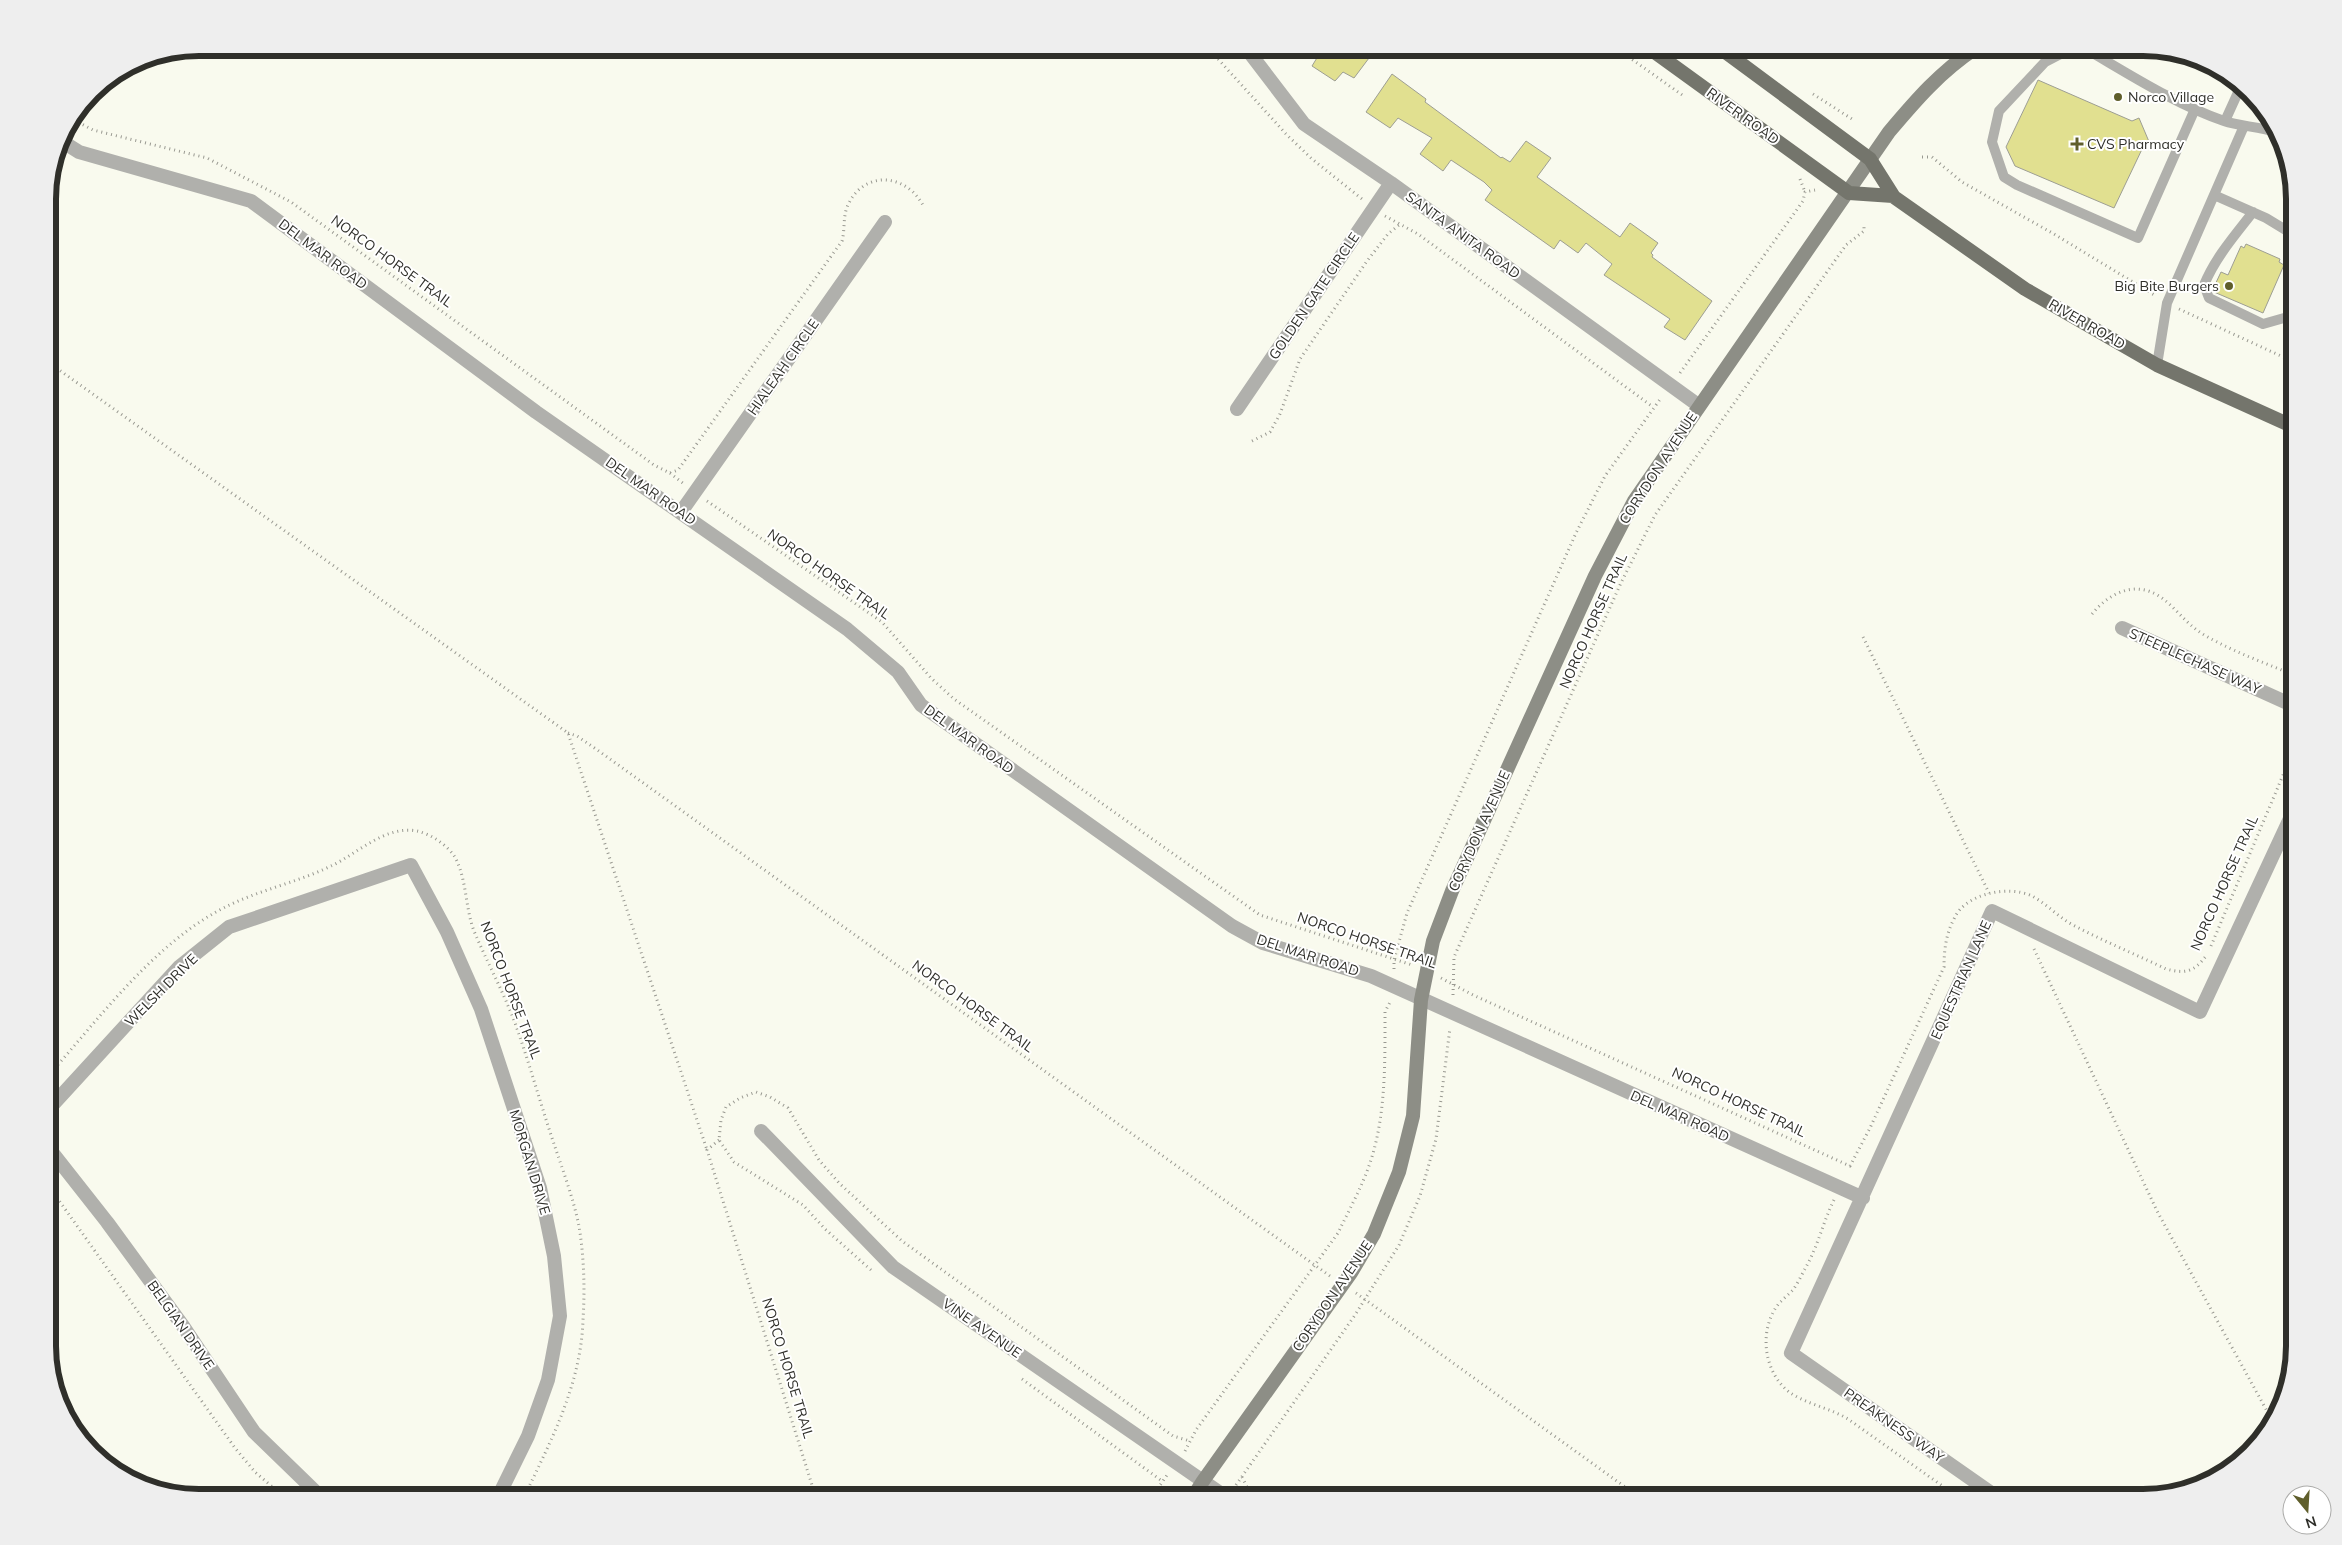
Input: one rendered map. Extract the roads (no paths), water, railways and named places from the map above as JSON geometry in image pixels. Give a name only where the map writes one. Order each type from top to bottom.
[{"type":"main road","name":"RIVER ROAD","points":[[1660,56],[1848,193]]},
{"type":"main road","name":"RIVER ROAD","points":[[1731,56],[1870,160],[1894,196],[2025,288],[2157,365],[2286,423]]},
{"type":"main road","points":[[1950,65],[1957,56]]},
{"type":"main road","points":[[1950,65],[1964,56]]},
{"type":"main road","name":"CORYDON AVENUE","points":[[1198,1489],[1343,1284],[1374,1234],[1399,1172],[1413,1116],[1421,1000],[1433,941],[1452,891],[1595,576],[1634,501],[1698,405],[1889,132],[1917,98],[1950,65]]},
{"type":"main road","points":[[1848,193],[1894,196]]},
{"type":"street","name":"SANTA ANITA ROAD","points":[[1252,56],[1304,124],[1391,183],[1698,405]]},
{"type":"street","name":"DEL MAR ROAD","points":[[67,145],[79,152],[251,201],[536,412],[847,629],[898,672],[921,705],[1232,926],[1263,943],[1371,976],[1863,1198]]},
{"type":"street","name":"GOLDEN GATE CIRCLE","points":[[1237,409],[1391,183]]},
{"type":"street","name":"HIALEAH CIRCLE","points":[[681,512],[885,222]]},
{"type":"street","name":"STEEPLECHASE WAY","points":[[2122,628],[2286,702]]},
{"type":"street","name":"EQUESTRIAN LANE","points":[[1791,1353],[1992,911],[2200,1012],[2286,827]]},
{"type":"street","name":"WELSH DRIVE","points":[[57,1100],[179,967],[229,927],[411,865]]},
{"type":"street","name":"MORGAN DRIVE","points":[[411,865],[447,932],[480,1009],[540,1188],[554,1256],[560,1316],[548,1380],[528,1436],[502,1489]]},
{"type":"street","name":"VINE AVENUE","points":[[761,1131],[893,1267],[1202,1481],[1219,1489]]},
{"type":"street","name":"BELGIAN DRIVE","points":[[57,1158],[107,1222],[183,1326],[254,1432],[312,1489]]},
{"type":"street","name":"PREAKNESS WAY","points":[[1791,1353],[1984,1489]]},
{"type":"lane","points":[[2057,56],[2045,62],[2000,110],[1992,142],[2004,177],[2138,238],[2196,109]]},
{"type":"lane","points":[[2098,56],[2144,83],[2196,109],[2225,121],[2269,131]]},
{"type":"lane","points":[[2225,121],[2238,93]]},
{"type":"lane","points":[[2157,365],[2167,303],[2244,126]]},
{"type":"lane","points":[[2214,195],[2253,212],[2286,231]]},
{"type":"lane","points":[[2253,212],[2221,253],[2204,285],[2209,298],[2264,324],[2286,316]]},
{"type":"place","name":"Norco Village","points":[[2118,97]]},
{"type":"place","name":"CVS Pharmacy","points":[[2077,144]]},
{"type":"place","name":"Big Bite Burgers","points":[[2229,286]]}]
